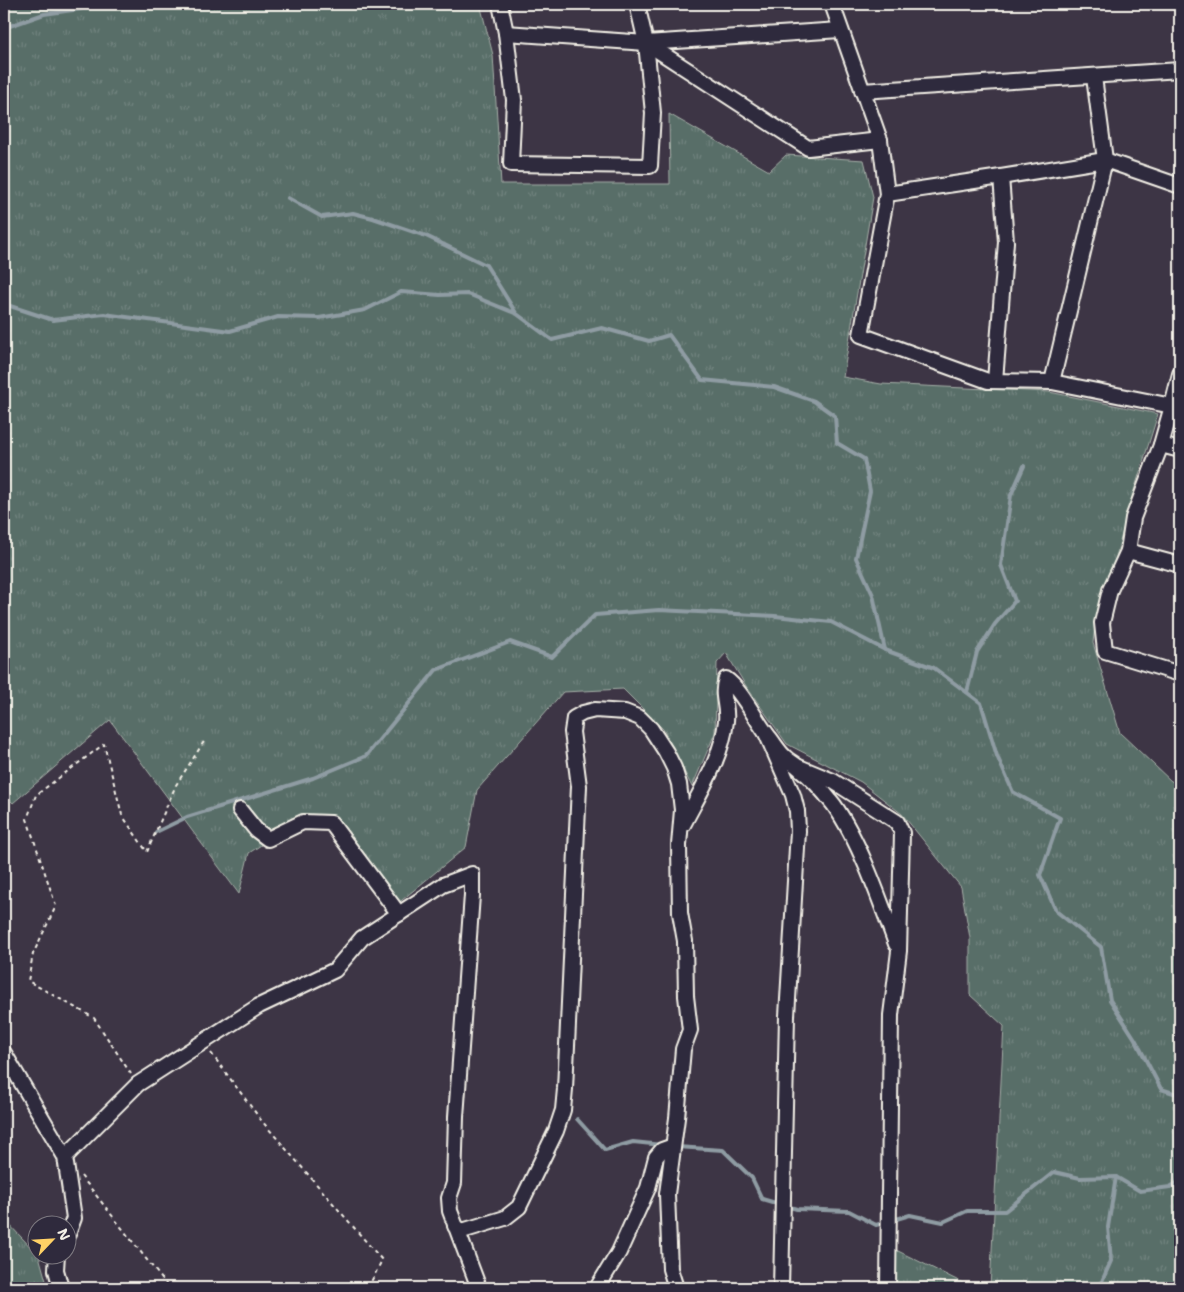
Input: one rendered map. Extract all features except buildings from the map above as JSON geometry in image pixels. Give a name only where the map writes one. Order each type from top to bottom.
[{"type":"street","points":[[500,4],[506,33],[514,100],[511,164],[650,166],[653,113],[646,43],[637,4]]},
{"type":"street","points":[[832,4],[880,140],[887,194],[861,335],[988,381],[1052,382],[1172,406]]},
{"type":"street","points":[[506,33],[646,43],[840,30]]},
{"type":"street","points":[[646,43],[808,148],[880,140]]},
{"type":"street","points":[[862,91],[1180,70]]},
{"type":"street","points":[[1052,382],[1105,160],[1094,77]]},
{"type":"street","points":[[887,194],[1001,178],[1105,160],[1180,186]]},
{"type":"street","points":[[995,381],[1006,242],[1001,178]]},
{"type":"street","points":[[1180,374],[1160,445],[1133,518],[1128,550],[1110,590],[1102,623],[1105,651],[1180,674]]},
{"type":"street","points":[[1160,445],[1180,450]]},
{"type":"street","points":[[1128,550],[1180,565]]},
{"type":"street","points":[[680,830],[719,752],[726,719],[723,686],[726,679],[735,685],[766,733],[785,758],[799,767],[833,781],[897,822],[902,833],[899,951],[890,1015],[888,1288]]},
{"type":"street","points":[[455,1226],[462,1231],[474,1228],[504,1218],[519,1207],[556,1131],[563,1110],[579,786],[572,732],[574,718],[583,713],[596,710],[625,712],[640,718],[651,729],[666,752],[674,768],[682,810],[679,845],[680,913],[686,942],[686,996],[690,1030],[683,1049],[667,1194],[670,1269],[676,1288]]},
{"type":"street","points":[[766,733],[798,811],[787,1016],[781,1288]]},
{"type":"street","points":[[799,767],[834,805],[852,837],[899,951]]},
{"type":"street","points":[[240,810],[256,830],[268,839],[303,822],[331,823],[399,914]]},
{"type":"street","points":[[66,1157],[138,1084],[259,1006],[335,970],[362,938],[443,885],[472,874],[456,1117],[454,1183],[449,1198],[450,1211],[479,1288]]},
{"type":"street","points":[[4,1053],[66,1157],[73,1214]]},
{"type":"street","points":[[597,1288],[619,1252],[648,1188],[656,1157],[662,1150],[673,1146]]},
{"type":"street","points":[[56,1264],[56,1270],[61,1288]]},
{"type":"path","points":[[138,1084],[94,1018],[28,981],[34,954],[56,906],[27,819],[36,795],[104,744],[122,814],[147,852],[176,785],[205,740]]},
{"type":"path","points":[[203,1042],[261,1120],[382,1260],[368,1288]]},
{"type":"path","points":[[66,1157],[169,1288]]},
{"type":"green space","points":[[4,4],[480,4],[493,55],[501,184],[670,184],[669,114],[769,171],[786,155],[864,160],[873,197],[843,377],[881,384],[1049,392],[1158,414],[1128,510],[1116,557],[1097,609],[1093,643],[1120,733],[1171,781],[1180,784],[1180,1288],[990,1288],[1004,1026],[970,995],[970,938],[961,887],[902,814],[861,782],[787,744],[746,686],[726,653],[717,663],[715,733],[692,787],[663,729],[623,689],[563,692],[477,790],[466,847],[396,905],[333,827],[291,825],[249,853],[239,894],[110,720],[13,803],[4,794]]},
{"type":"green space","points":[[4,1219],[28,1244],[28,1264],[41,1264],[48,1288],[4,1288]]},
{"type":"green space","points":[[896,1250],[973,1288],[895,1288]]},
{"type":"waterway","points":[[4,28],[44,14],[80,9],[95,4]]},
{"type":"waterway","points":[[288,198],[322,217],[353,213],[373,218],[426,236],[486,265],[516,313]]},
{"type":"waterway","points":[[4,304],[53,320],[104,314],[230,331],[278,317],[319,318],[365,310],[401,292],[440,295],[468,294],[517,314],[552,340],[602,328],[649,341],[669,335],[702,380],[774,387],[814,401],[835,416],[837,443],[864,459],[870,491],[856,558],[873,595],[885,650]]},
{"type":"waterway","points":[[967,692],[977,652],[995,624],[1015,601],[1001,565],[1011,495],[1024,466]]},
{"type":"waterway","points":[[156,832],[187,817],[313,778],[366,756],[436,670],[510,642],[552,657],[595,615],[659,610],[775,616],[831,622],[885,650],[934,668],[981,703],[997,756],[1013,792],[1060,818],[1040,875],[1056,911],[1101,947],[1110,1000],[1135,1039],[1161,1089],[1180,1095]]},
{"type":"waterway","points":[[577,1119],[605,1150],[633,1142],[662,1145]]},
{"type":"waterway","points":[[677,1147],[723,1150],[752,1178],[762,1199],[779,1204]]},
{"type":"waterway","points":[[786,1206],[797,1209],[849,1211],[876,1225],[910,1215],[943,1222],[967,1211],[1005,1211],[1054,1172],[1080,1178],[1116,1177],[1140,1191],[1170,1187],[1180,1181]]},
{"type":"waterway","points":[[1099,1288],[1111,1261],[1108,1227],[1116,1177]]}]
